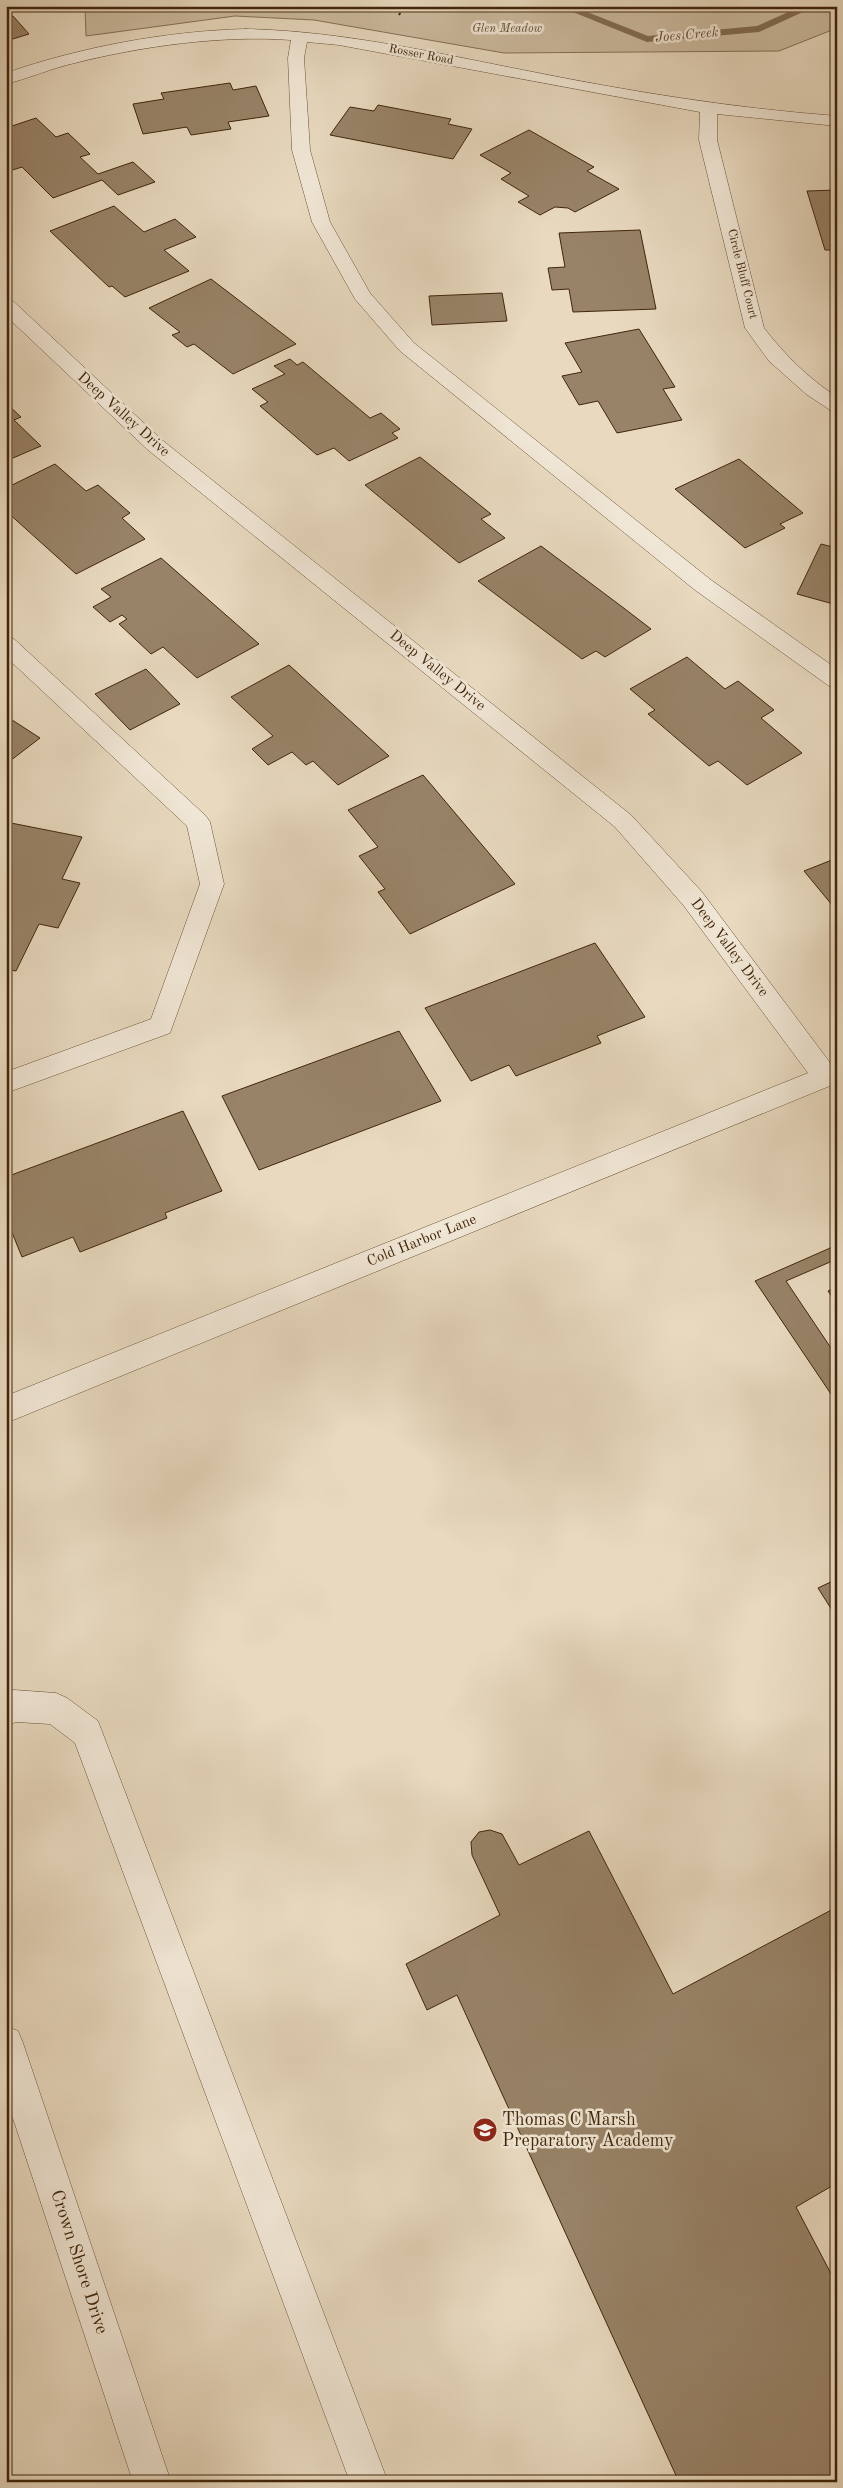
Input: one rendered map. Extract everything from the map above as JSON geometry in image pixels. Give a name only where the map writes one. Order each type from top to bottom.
[{"type":"street","name":"Rosser Road","points":[[6,79],[86,54],[134,45],[254,34],[300,36],[379,47],[709,110],[782,118],[837,121]]},
{"type":"street","points":[[300,36],[296,58],[301,150],[321,222],[362,295],[407,347],[703,585],[837,680]]},
{"type":"street","name":"Circle Bluff Court","points":[[709,110],[708,140],[755,328],[776,357],[813,390],[837,406]]},
{"type":"street","name":"Deep Valley Drive","points":[[6,304],[155,445],[623,821],[694,899],[831,1074]]},
{"type":"street","points":[[6,644],[198,822],[212,884],[161,1026],[6,1083]]},
{"type":"street","name":"Cold Harbor Lane","points":[[6,1410],[831,1074]]},
{"type":"street","points":[[6,1710],[14,1706],[56,1709],[87,1732],[369,2482]]},
{"type":"street","name":"Crown Shore Drive","points":[[6,2043],[152,2482]]},
{"type":"green space","name":"Glen Meadow","points":[[85,6],[837,6],[837,28],[779,51],[504,53],[314,20],[235,16],[86,36]]},
{"type":"building","points":[[13,16],[29,34],[6,41],[6,18]]},
{"type":"building","points":[[230,83],[233,90],[256,86],[269,116],[228,122],[231,129],[191,135],[187,127],[143,134],[133,104],[164,99],[161,93]]},
{"type":"building","points":[[378,105],[451,119],[448,124],[472,129],[453,159],[330,135],[350,107],[374,111]]},
{"type":"building","points":[[36,118],[56,137],[68,133],[90,154],[80,157],[98,174],[133,162],[155,182],[118,195],[102,180],[53,198],[22,167],[6,172],[6,128]]},
{"type":"building","points":[[529,130],[594,167],[587,171],[619,189],[575,212],[568,208],[555,207],[540,215],[518,202],[529,196],[501,179],[511,173],[480,155]]},
{"type":"building","points":[[837,190],[837,262],[833,250],[825,250],[807,191]]},
{"type":"building","points":[[114,206],[144,232],[175,219],[196,237],[164,250],[189,271],[125,297],[112,286],[109,287],[50,231]]},
{"type":"building","points":[[640,230],[656,309],[573,312],[569,289],[552,290],[548,268],[565,267],[559,233]]},
{"type":"building","points":[[211,279],[296,344],[233,374],[194,344],[187,347],[172,335],[180,332],[149,308]]},
{"type":"building","points":[[502,293],[507,321],[432,325],[429,296]]},
{"type":"building","points":[[639,329],[675,387],[663,389],[682,420],[617,433],[598,401],[579,405],[562,376],[582,372],[565,343]]},
{"type":"building","points":[[290,359],[297,365],[303,362],[370,418],[381,413],[400,429],[392,433],[398,438],[349,461],[334,448],[317,455],[260,406],[268,402],[252,389],[285,374],[274,366]]},
{"type":"building","points":[[6,403],[21,417],[14,420],[41,446],[6,461]]},
{"type":"building","points":[[420,457],[491,514],[481,519],[505,538],[459,563],[365,485]]},
{"type":"building","points":[[739,459],[803,513],[780,524],[785,528],[745,548],[675,489]]},
{"type":"building","points":[[55,464],[86,491],[98,485],[130,513],[122,518],[145,539],[76,574],[6,511],[6,488]]},
{"type":"building","points":[[821,544],[837,548],[837,605],[797,594]]},
{"type":"building","points":[[541,546],[651,629],[605,657],[596,651],[582,659],[478,581]]},
{"type":"building","points":[[161,558],[259,644],[197,678],[163,647],[151,654],[119,624],[127,619],[122,615],[110,622],[93,607],[111,597],[101,589]]},
{"type":"building","points":[[687,657],[725,689],[738,681],[774,710],[761,718],[802,753],[747,785],[718,761],[709,766],[648,714],[655,710],[630,689]]},
{"type":"building","points":[[289,665],[389,756],[338,785],[313,761],[306,765],[292,752],[268,765],[252,749],[273,736],[231,697]]},
{"type":"building","points":[[146,669],[180,704],[130,730],[95,694]]},
{"type":"building","points":[[6,716],[40,738],[6,764]]},
{"type":"building","points":[[423,775],[515,884],[410,934],[378,892],[385,889],[359,856],[378,847],[348,810]]},
{"type":"building","points":[[6,822],[82,837],[62,879],[80,883],[58,928],[39,924],[16,971],[6,969]]},
{"type":"building","points":[[837,858],[837,911],[804,871]]},
{"type":"building","points":[[595,943],[645,1017],[597,1036],[601,1043],[516,1076],[509,1065],[471,1081],[425,1008]]},
{"type":"building","points":[[399,1031],[441,1101],[259,1170],[222,1096]]},
{"type":"building","points":[[183,1111],[222,1191],[165,1213],[167,1218],[80,1252],[73,1237],[22,1257],[6,1218],[6,1177]]},
{"type":"building","points":[[837,1245],[837,1259],[786,1281],[837,1357],[837,1403],[755,1281]]},
{"type":"building","points":[[837,1287],[837,1304],[828,1291]]},
{"type":"building","points":[[837,1579],[837,1618],[818,1588]]},
{"type":"building","points":[[490,1830],[502,1834],[519,1865],[589,1831],[673,1994],[837,1907],[837,2183],[796,2207],[837,2285],[837,2482],[679,2482],[457,1995],[427,2010],[406,1964],[500,1915],[472,1855],[471,1842],[479,1832]]},
{"type":"waterway","name":"Joes Creek","points":[[563,6],[647,39],[759,29],[811,6]]},
{"type":"place","name":"Thomas C Marsh Preparatory Academy","points":[[485,2130]]}]
